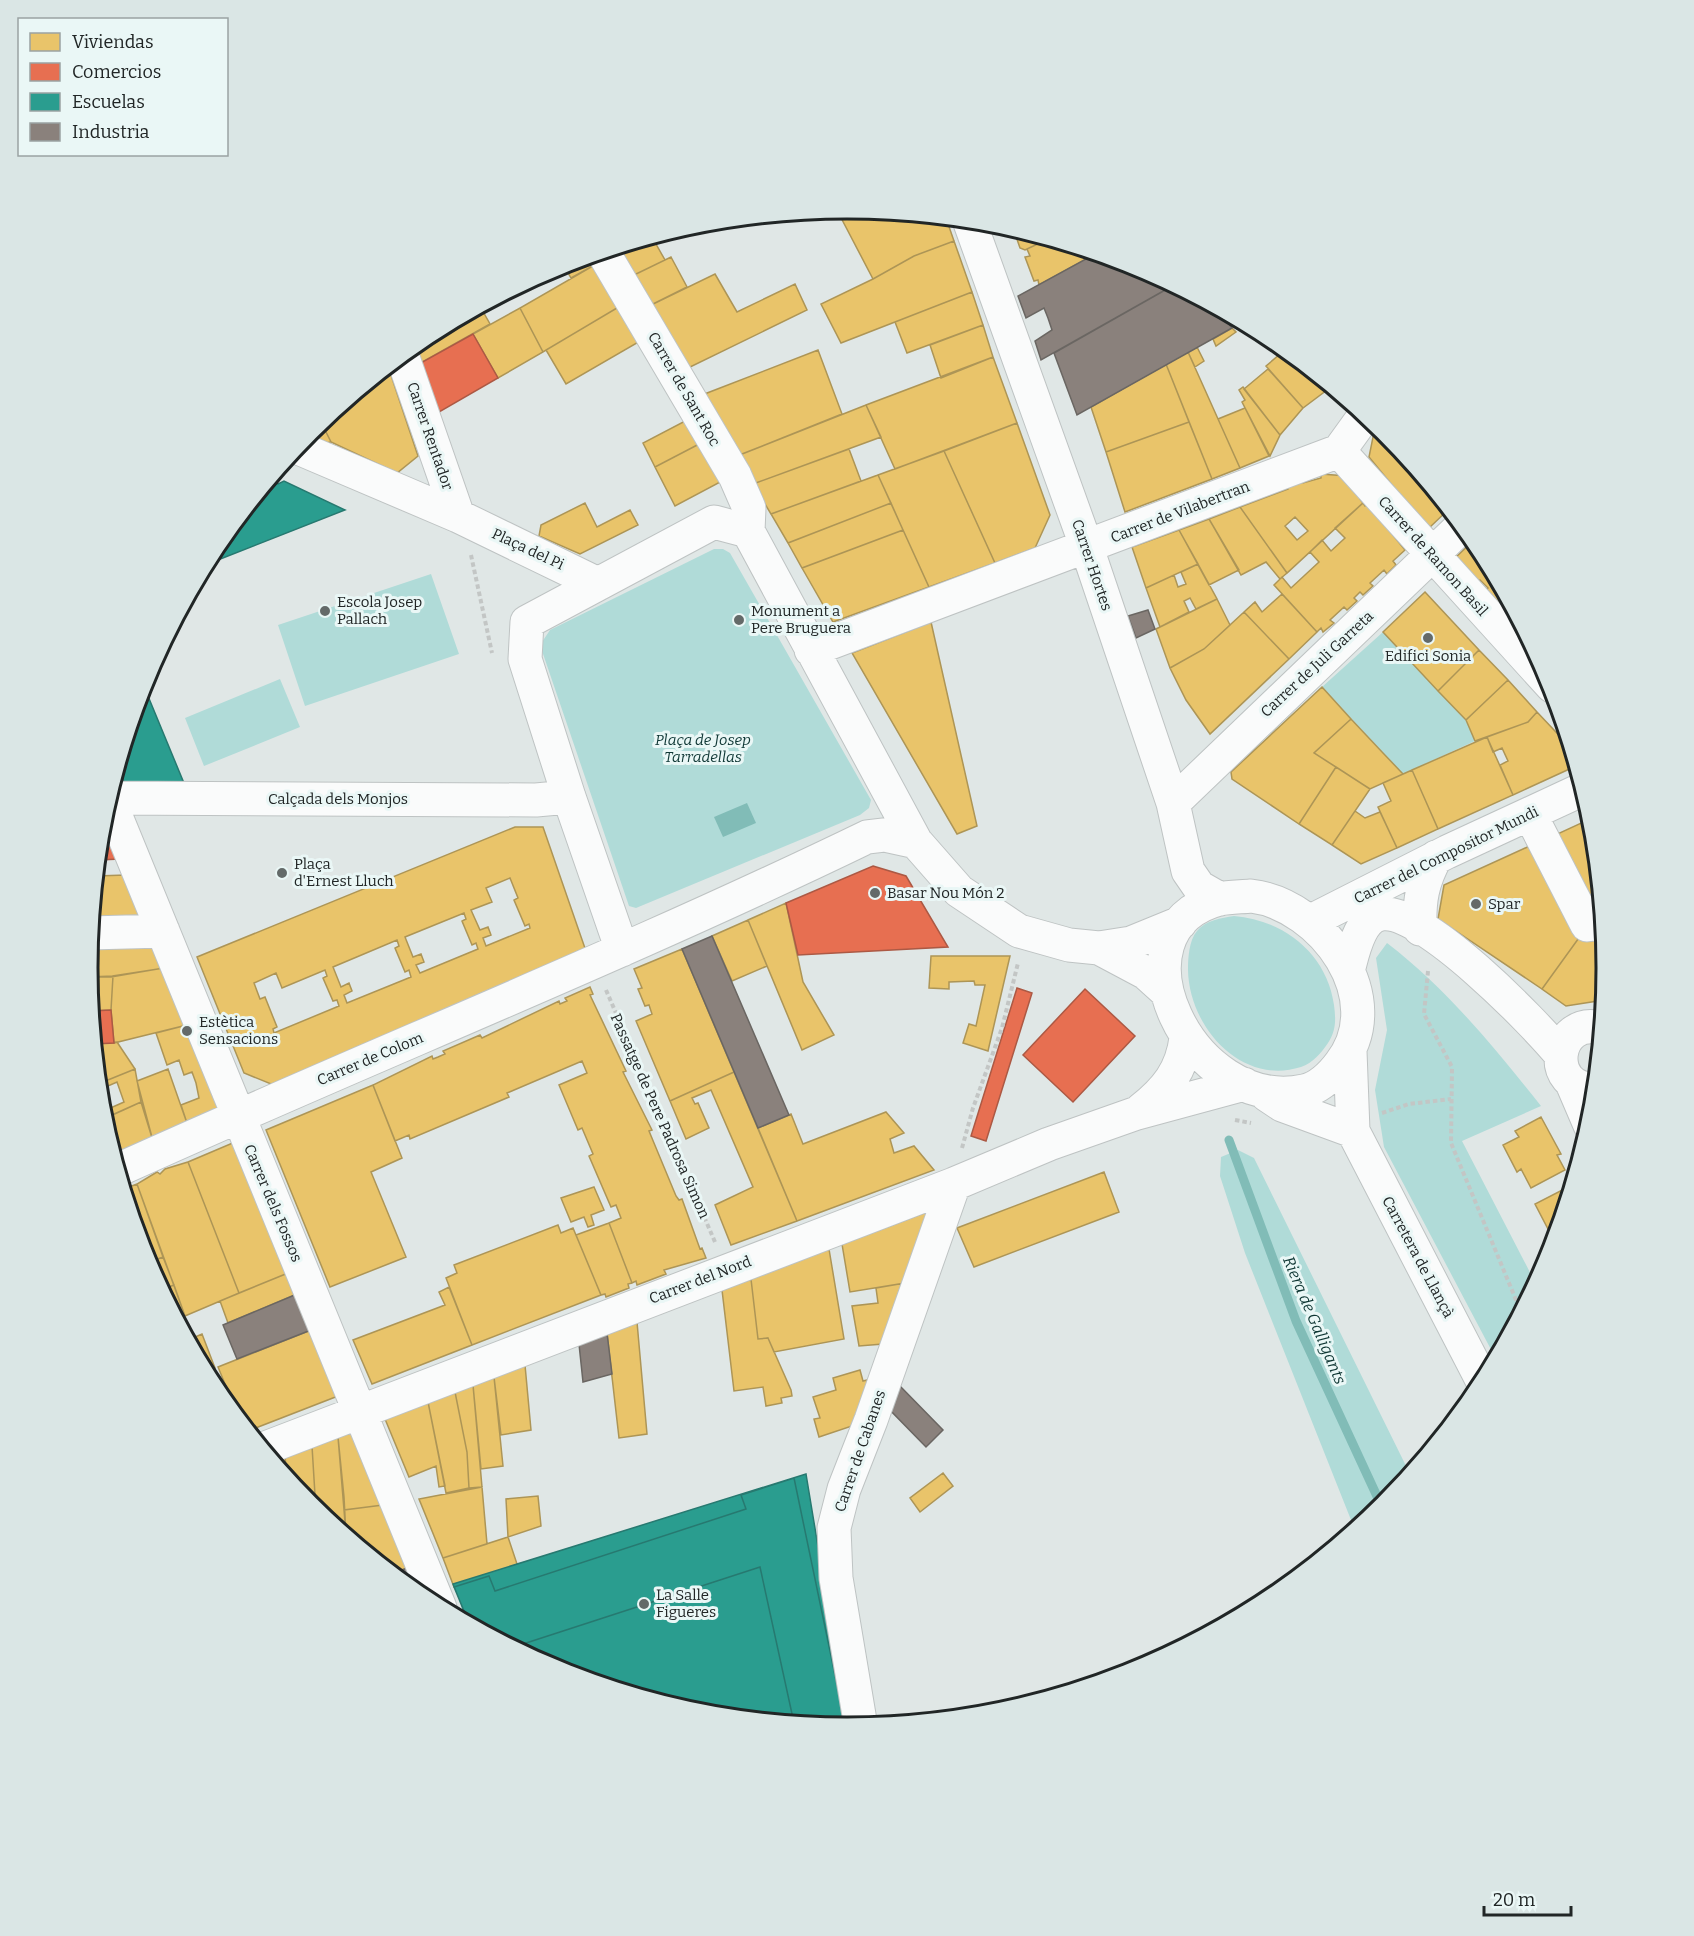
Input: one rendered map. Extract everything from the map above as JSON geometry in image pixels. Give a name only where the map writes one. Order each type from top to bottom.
[{"type":"street","name":"Carrer Hortes","points":[[972,230],[1087,548],[1173,803],[1188,871],[1199,887],[1220,899]]},
{"type":"street","name":"Carrer de Sant Roc","points":[[606,258],[735,476],[749,508],[748,531]]},
{"type":"street","name":"Carrer Rentador","points":[[405,363],[458,516]]},
{"type":"street","points":[[1339,450],[1360,422]]},
{"type":"street","name":"Carrer de Vilabertran","points":[[811,650],[1087,548],[1339,450]]},
{"type":"street","name":"Carrer de Ramon Basil","points":[[1339,450],[1431,556],[1530,662]]},
{"type":"street","name":"Plaça del Pi","points":[[305,451],[458,516],[598,584]]},
{"type":"street","points":[[916,842],[884,835],[867,837],[701,916],[608,956],[568,797],[525,658],[527,622],[714,522],[748,531],[916,842],[958,891],[1019,931],[1069,945],[1099,948],[1131,943],[1180,923],[1203,906],[1220,899],[1251,896],[1272,899],[1324,933],[1348,971],[1355,997],[1357,1017],[1350,1051],[1321,1083],[1305,1091],[1252,1088]]},
{"type":"street","name":"Carrer de Juli Garreta","points":[[1173,803],[1456,532]]},
{"type":"street","points":[[867,837],[878,824],[885,804],[883,780]]},
{"type":"street","name":"Carrer del Compositor Mundi","points":[[1309,922],[1436,857],[1575,793]]},
{"type":"street","name":"Calçada dels Monjos","points":[[117,798],[536,800],[568,797]]},
{"type":"street","name":"Carrer dels Fossos","points":[[114,813],[434,1593]]},
{"type":"street","points":[[1530,814],[1595,914]]},
{"type":"street","points":[[1426,932],[1420,896],[1424,878],[1436,857]]},
{"type":"street","points":[[1348,971],[1358,936],[1371,920],[1381,914],[1395,915],[1426,932],[1475,967],[1516,1004],[1582,1083]]},
{"type":"street","points":[[1180,923],[1170,942],[1166,961],[1167,992],[1186,1038],[1210,1064],[1282,1105],[1353,1131]]},
{"type":"street","points":[[99,933],[163,931]]},
{"type":"street","points":[[1099,948],[1146,974],[1167,992]]},
{"type":"street","name":"Carrer de Colom","points":[[125,1167],[608,956]]},
{"type":"street","points":[[1582,1083],[1567,1038],[1574,1033],[1594,1027]]},
{"type":"street","name":"Carrer del Nord","points":[[1137,1113],[1157,1098],[1175,1077],[1184,1054],[1186,1038]]},
{"type":"street","name":"Carretera de Llançà","points":[[1350,1051],[1353,1131],[1478,1371]]},
{"type":"street","name":"Carrer del Nord","points":[[270,1446],[359,1410],[963,1180],[1049,1144],[1137,1113],[1252,1088]]},
{"type":"street","name":"Carrer de Cabanes","points":[[860,1717],[836,1578],[834,1528],[844,1489],[963,1180]]},
{"type":"path","points":[[1426,932],[1424,1014],[1452,1067],[1451,1143],[1517,1303]]},
{"type":"path","name":"Passatge de Pere Padrosa Simon","points":[[608,956],[728,1270]]},
{"type":"path","points":[[963,1180],[962,1150],[973,1108],[1002,1028],[1019,958]]},
{"type":"path","points":[[1353,1131],[1369,1117],[1409,1104],[1451,1099]]},
{"type":"path","points":[[1229,1118],[1252,1124]]},
{"type":"green space","name":"Plaça de Josep Tarradellas","points":[[714,549],[723,549],[730,553],[871,800],[869,808],[860,815],[636,908],[629,906],[540,645],[550,630]]},
{"type":"green space","points":[[431,574],[459,654],[305,706],[278,625]]},
{"type":"green space","points":[[1383,632],[1466,720],[1475,741],[1403,774],[1322,687]]},
{"type":"green space","points":[[280,679],[300,727],[204,766],[185,718]]},
{"type":"green space","points":[[1234,916],[1270,924],[1286,932],[1312,955],[1330,987],[1335,1020],[1331,1039],[1313,1060],[1301,1067],[1279,1071],[1258,1068],[1239,1060],[1222,1047],[1208,1031],[1198,1012],[1191,991],[1188,970],[1192,939],[1205,924]]},
{"type":"green space","points":[[1387,943],[1409,961],[1450,999],[1541,1106],[1462,1141],[1531,1274],[1491,1350],[1384,1147],[1375,1090],[1387,1030],[1376,958]]},
{"type":"green space","points":[[1238,1150],[1254,1158],[1406,1467],[1352,1522],[1245,1253],[1220,1176],[1221,1157]]},
{"type":"shaded area","points":[[747,803],[756,823],[723,837],[714,817]]},
{"type":"building: Viviendas","points":[[842,219],[896,220],[949,226],[954,241],[914,256],[873,279]]},
{"type":"building: Viviendas","points":[[1017,238],[1039,243],[1025,250],[1020,248]]},
{"type":"building: Viviendas","points":[[954,241],[972,292],[841,343],[821,304],[914,256]]},
{"type":"building: Viviendas","points":[[656,243],[665,260],[632,276],[619,254]]},
{"type":"building: Viviendas","points":[[1039,243],[1088,258],[1039,285],[1038,280],[1034,281],[1025,257],[1030,256],[1027,249]]},
{"type":"building: Viviendas","points":[[671,257],[687,287],[649,306],[632,276]]},
{"type":"building: Viviendas","points":[[598,263],[571,278],[568,273]]},
{"type":"building: Viviendas","points":[[598,263],[622,305],[543,352],[520,308]]},
{"type":"building: Viviendas","points":[[715,274],[737,312],[795,284],[807,310],[686,369],[649,306]]},
{"type":"building: Viviendas","points":[[972,292],[983,325],[907,353],[895,322]]},
{"type":"building: Viviendas","points":[[622,305],[642,340],[566,384],[546,350]]},
{"type":"building: Viviendas","points":[[520,308],[543,352],[498,378],[473,334]]},
{"type":"building: Viviendas","points":[[484,313],[490,324],[417,365],[415,356]]},
{"type":"building: Viviendas","points":[[983,325],[993,357],[941,378],[930,345]]},
{"type":"building: Viviendas","points":[[1232,328],[1236,332],[1216,346],[1213,339]]},
{"type":"building: Viviendas","points":[[1197,347],[1204,361],[1195,367],[1188,352]]},
{"type":"building: Viviendas","points":[[818,350],[842,414],[737,456],[702,395]]},
{"type":"building: Viviendas","points":[[1188,352],[1240,468],[1212,479],[1166,364]]},
{"type":"building: Viviendas","points":[[1278,356],[1325,391],[1303,408],[1266,366]]},
{"type":"building: Viviendas","points":[[993,357],[1017,423],[895,469],[866,405]]},
{"type":"building: Viviendas","points":[[1166,364],[1189,422],[1106,452],[1091,407]]},
{"type":"building: Viviendas","points":[[1268,369],[1303,408],[1280,435],[1244,389]]},
{"type":"building: Viviendas","points":[[390,373],[418,456],[397,473],[331,442],[325,430]]},
{"type":"building: Viviendas","points":[[1243,387],[1280,435],[1270,456],[1242,402],[1245,400],[1239,390]]},
{"type":"building: Viviendas","points":[[866,405],[881,437],[753,484],[737,456]]},
{"type":"building: Viviendas","points":[[1245,408],[1269,456],[1240,468],[1218,419]]},
{"type":"building: Viviendas","points":[[689,419],[703,442],[655,467],[643,443]]},
{"type":"building: Viviendas","points":[[1189,422],[1212,479],[1125,512],[1106,452]]},
{"type":"building: Viviendas","points":[[1017,423],[1050,515],[1035,548],[995,563],[944,451]]},
{"type":"building: Viviendas","points":[[325,430],[331,442],[326,443],[316,439]]},
{"type":"building: Viviendas","points":[[1373,435],[1411,474],[1444,514],[1428,529],[1369,457]]},
{"type":"building: Viviendas","points":[[703,442],[724,480],[675,506],[655,467]]},
{"type":"building: Viviendas","points":[[849,449],[861,481],[771,514],[753,484]]},
{"type":"building: Viviendas","points":[[944,451],[995,563],[929,587],[878,475]]},
{"type":"building: Viviendas","points":[[1321,474],[1347,476],[1363,496],[1360,499],[1363,503],[1287,573],[1240,507],[1288,489],[1287,485],[1301,480],[1303,483],[1321,478]],"holes":[[[1295,517],[1308,531],[1297,540],[1285,526]]]},
{"type":"building: Viviendas","points":[[878,475],[891,503],[788,543],[771,514]]},
{"type":"building: Viviendas","points":[[585,503],[597,527],[630,510],[638,525],[580,554],[539,536],[541,525]]},
{"type":"building: Viviendas","points":[[891,503],[903,530],[802,568],[788,543]]},
{"type":"building: Viviendas","points":[[1363,503],[1365,506],[1368,504],[1405,550],[1393,561],[1396,565],[1387,574],[1384,570],[1370,583],[1373,586],[1363,595],[1360,592],[1354,598],[1357,601],[1347,610],[1344,607],[1330,620],[1334,623],[1323,632],[1321,628],[1317,632],[1274,585],[1282,577],[1291,588],[1319,562],[1310,552],[1322,540],[1331,551],[1345,538],[1335,528]]},
{"type":"building: Viviendas","points":[[1240,507],[1287,573],[1280,579],[1266,562],[1241,575],[1209,519]]},
{"type":"building: Viviendas","points":[[1209,519],[1239,570],[1209,585],[1179,530]]},
{"type":"building: Viviendas","points":[[903,530],[929,587],[833,622],[802,568]]},
{"type":"building: Viviendas","points":[[1179,530],[1198,564],[1146,588],[1132,547]]},
{"type":"building: Viviendas","points":[[1467,547],[1507,615],[1485,591],[1488,588],[1480,580],[1477,583],[1454,559]]},
{"type":"building: Viviendas","points":[[1198,564],[1217,599],[1196,609],[1190,598],[1184,601],[1189,612],[1160,627],[1146,588],[1174,575],[1178,587],[1186,584],[1181,572]]},
{"type":"building: Viviendas","name":"Edifici Sonia","points":[[1425,592],[1479,650],[1438,691],[1383,632]]},
{"type":"building: Viviendas","points":[[1282,594],[1317,632],[1289,659],[1244,612],[1255,602],[1262,612]]},
{"type":"building: Viviendas","points":[[1217,599],[1230,625],[1204,649],[1170,668],[1156,629]]},
{"type":"building: Viviendas","points":[[1244,612],[1289,659],[1210,734],[1186,700],[1170,668],[1204,649]]},
{"type":"building: Viviendas","points":[[931,622],[977,826],[957,834],[852,653]]},
{"type":"building: Viviendas","points":[[1479,650],[1508,680],[1466,720],[1438,691]]},
{"type":"building: Viviendas","points":[[1508,680],[1537,712],[1528,722],[1475,741],[1466,720]]},
{"type":"building: Viviendas","points":[[1322,687],[1351,719],[1314,753],[1336,767],[1299,824],[1232,779],[1231,772]]},
{"type":"building: Viviendas","points":[[1537,712],[1560,736],[1570,769],[1513,795],[1500,765],[1508,761],[1502,748],[1493,752],[1487,737],[1528,722]]},
{"type":"building: Viviendas","points":[[1351,719],[1403,774],[1370,789],[1314,753]]},
{"type":"building: Viviendas","points":[[1487,737],[1513,795],[1438,829],[1412,770]]},
{"type":"building: Viviendas","points":[[1336,767],[1370,789],[1332,845],[1299,824]]},
{"type":"building: Viviendas","points":[[1412,770],[1438,829],[1397,848],[1378,807],[1391,801],[1383,783]]},
{"type":"building: Viviendas","points":[[1355,811],[1365,818],[1380,812],[1397,848],[1361,864],[1332,845]]},
{"type":"building: Viviendas","points":[[1582,823],[1593,902],[1587,905],[1553,836]]},
{"type":"building: Viviendas","points":[[515,827],[543,827],[587,954],[276,1086],[244,1073],[197,957]],"holes":[[[510,878],[518,898],[514,900],[525,926],[529,924],[530,928],[486,946],[483,938],[491,935],[488,927],[480,930],[471,910],[492,902],[486,888]],[[464,913],[466,919],[462,921],[472,945],[476,943],[478,949],[420,973],[416,965],[424,962],[421,954],[413,957],[405,937]],[[397,940],[399,946],[395,948],[405,972],[409,970],[411,977],[347,1003],[344,995],[352,991],[349,983],[341,987],[333,967]],[[325,970],[327,976],[323,978],[333,1001],[337,1000],[339,1006],[274,1033],[273,1029],[277,1027],[265,997],[260,999],[254,983],[276,973],[282,988]]]},
{"type":"building: Viviendas","points":[[1534,844],[1581,935],[1542,989],[1438,919],[1444,885]]},
{"type":"building: Viviendas","points":[[126,875],[143,916],[99,920],[103,876]]},
{"type":"building: Viviendas","points":[[786,903],[803,982],[834,1035],[802,1050],[748,920]]},
{"type":"building: Viviendas","points":[[748,920],[767,966],[732,981],[712,936]]},
{"type":"building: Viviendas","points":[[1595,933],[1595,1001],[1566,1006],[1542,989],[1581,935]]},
{"type":"building: Viviendas","points":[[154,944],[164,968],[98,977],[98,946]]},
{"type":"building: Viviendas","points":[[682,949],[734,1072],[670,1101],[636,1021],[652,1014],[649,1005],[645,1006],[638,989],[642,988],[634,969]]},
{"type":"building: Viviendas","points":[[931,956],[1010,956],[988,1051],[963,1043],[969,1024],[976,1026],[985,985],[975,985],[974,981],[949,982],[949,989],[929,988]]},
{"type":"building: Viviendas","points":[[164,968],[187,1025],[114,1043],[111,1010],[113,976]]},
{"type":"building: Viviendas","points":[[113,976],[111,1010],[99,1011],[98,977]]},
{"type":"building: Viviendas","points":[[590,987],[593,994],[590,995],[626,1071],[623,1072],[652,1130],[649,1131],[676,1196],[679,1200],[682,1199],[700,1249],[702,1248],[706,1258],[664,1270],[666,1274],[637,1285],[636,1281],[632,1283],[609,1223],[621,1218],[616,1205],[611,1207],[589,1156],[593,1154],[582,1128],[578,1130],[559,1085],[587,1073],[582,1061],[507,1093],[509,1097],[410,1139],[409,1135],[395,1141],[373,1085],[432,1056],[433,1059],[445,1054],[443,1051],[480,1035],[482,1038],[559,1001],[560,1004],[567,1001],[565,998]]},
{"type":"building: Viviendas","points":[[187,1025],[222,1111],[188,1126],[181,1105],[199,1098],[196,1083],[192,1072],[184,1075],[179,1060],[167,1065],[156,1033]]},
{"type":"building: Viviendas","points":[[117,1042],[135,1069],[106,1081],[102,1043]]},
{"type":"building: Viviendas","points":[[135,1069],[141,1102],[112,1115],[111,1108],[124,1102],[117,1082],[107,1086],[106,1081]]},
{"type":"building: Viviendas","points":[[168,1069],[188,1126],[153,1141],[137,1081]]},
{"type":"building: Viviendas","points":[[734,1072],[797,1221],[731,1245],[715,1205],[753,1187],[711,1090],[692,1098],[695,1104],[698,1103],[709,1128],[686,1139],[670,1101]]},
{"type":"building: Viviendas","points":[[373,1085],[402,1158],[371,1172],[406,1257],[330,1287],[266,1130]]},
{"type":"building: Viviendas","points":[[141,1102],[153,1141],[121,1154],[112,1115]]},
{"type":"building: Viviendas","points":[[886,1112],[904,1133],[890,1139],[894,1153],[914,1146],[934,1170],[797,1221],[758,1128],[791,1114],[803,1144]]},
{"type":"building: Viviendas","points":[[1541,1117],[1561,1154],[1557,1155],[1565,1170],[1531,1188],[1521,1169],[1517,1172],[1503,1145],[1519,1137],[1515,1131]]},
{"type":"building: Viviendas","points":[[235,1142],[288,1273],[239,1293],[188,1162]]},
{"type":"building: Viviendas","points":[[188,1162],[239,1293],[185,1316],[137,1184],[157,1172],[160,1174],[165,1169]]},
{"type":"building: Viviendas","points":[[1104,1172],[1119,1212],[974,1267],[957,1228]]},
{"type":"building: Viviendas","points":[[137,1184],[163,1257],[157,1259],[130,1187]]},
{"type":"building: Viviendas","points":[[594,1187],[604,1210],[591,1215],[594,1225],[588,1227],[584,1217],[571,1222],[561,1198]]},
{"type":"building: Viviendas","points":[[1563,1190],[1549,1228],[1535,1204]]},
{"type":"building: Viviendas","points":[[929,1211],[905,1283],[850,1292],[842,1244]]},
{"type":"building: Viviendas","points":[[609,1223],[632,1283],[628,1284],[629,1288],[606,1297],[605,1294],[601,1295],[576,1235]]},
{"type":"building: Viviendas","points":[[558,1225],[561,1233],[573,1228],[601,1295],[472,1345],[446,1278],[457,1273],[454,1265]]},
{"type":"building: Viviendas","points":[[829,1249],[844,1339],[774,1352],[768,1338],[758,1339],[751,1279]]},
{"type":"building: Viviendas","points":[[163,1257],[174,1285],[169,1287],[157,1259]]},
{"type":"building: Viviendas","points":[[288,1273],[297,1294],[228,1323],[220,1301]]},
{"type":"building: Viviendas","points":[[751,1279],[758,1339],[768,1338],[792,1396],[781,1398],[782,1403],[766,1406],[763,1387],[734,1391],[722,1290]]},
{"type":"building: Viviendas","points":[[905,1283],[883,1344],[859,1346],[852,1306],[878,1303],[876,1288]]},
{"type":"building: Viviendas","points":[[174,1285],[185,1316],[184,1316],[169,1287]]},
{"type":"building: Viviendas","points":[[449,1287],[472,1345],[372,1384],[353,1340],[445,1305],[439,1292]]},
{"type":"building: Viviendas","points":[[637,1322],[647,1434],[619,1438],[607,1333]]},
{"type":"building: Viviendas","points":[[311,1330],[338,1396],[255,1428],[226,1387],[218,1367]]},
{"type":"building: Viviendas","points":[[202,1334],[215,1368],[214,1368],[195,1337]]},
{"type":"building: Viviendas","points":[[525,1365],[531,1430],[501,1435],[494,1377]]},
{"type":"building: Viviendas","points":[[860,1370],[863,1381],[871,1379],[855,1425],[819,1437],[814,1419],[820,1418],[813,1397],[836,1390],[833,1378]]},
{"type":"building: Viviendas","points":[[494,1377],[503,1466],[481,1469],[473,1385]]},
{"type":"building: Viviendas","points":[[473,1385],[482,1487],[469,1488],[467,1452],[455,1392]]},
{"type":"building: Viviendas","points":[[455,1392],[467,1452],[469,1488],[446,1493],[428,1402]]},
{"type":"building: Viviendas","points":[[428,1402],[445,1486],[439,1487],[436,1466],[409,1477],[385,1419]]},
{"type":"building: Viviendas","points":[[353,1431],[383,1505],[344,1510],[338,1437]]},
{"type":"building: Viviendas","points":[[338,1437],[345,1525],[315,1496],[312,1446]]},
{"type":"building: Viviendas","points":[[312,1446],[315,1496],[286,1465],[285,1456]]},
{"type":"building: Viviendas","points":[[285,1456],[286,1465],[283,1462],[280,1458]]},
{"type":"building: Viviendas","points":[[943,1473],[953,1486],[920,1512],[910,1498]]},
{"type":"building: Viviendas","points":[[482,1487],[487,1544],[443,1558],[419,1499]]},
{"type":"building: Viviendas","points":[[538,1496],[541,1526],[508,1537],[506,1499]]},
{"type":"building: Viviendas","points":[[383,1505],[408,1568],[401,1570],[353,1532],[345,1525],[344,1510]]},
{"type":"building: Viviendas","points":[[508,1537],[518,1567],[454,1587],[443,1558]]},
{"type":"building: Comercios","points":[[473,334],[498,378],[434,415],[417,365]]},
{"type":"building: Comercios","points":[[110,836],[120,859],[106,860]]},
{"type":"building: Comercios","points":[[873,866],[906,876],[948,947],[798,955],[786,903]]},
{"type":"building: Comercios","points":[[1017,988],[1032,993],[986,1141],[971,1136]]},
{"type":"building: Comercios","points":[[1085,989],[1135,1036],[1073,1102],[1023,1055]]},
{"type":"building: Comercios","points":[[111,1010],[114,1043],[102,1044],[99,1011]]},
{"type":"building: Escuelas","points":[[284,481],[345,510],[219,559],[252,512],[276,483]]},
{"type":"building: Escuelas","points":[[149,697],[186,788],[126,787],[123,774]]},
{"type":"building: Escuelas","name":"La Salle Figueres","points":[[806,1474],[846,1718],[749,1711],[653,1692],[606,1678],[516,1640],[472,1617],[464,1612],[453,1584]]},
{"type":"building: Escuelas","points":[[794,1478],[844,1718],[792,1715],[760,1567],[524,1644],[465,1612],[454,1587],[489,1576],[495,1591],[746,1509],[741,1495]]},
{"type":"building: Industria","points":[[1088,258],[1165,290],[1041,360],[1035,341],[1052,330],[1048,318],[1044,308],[1026,318],[1018,296]]},
{"type":"building: Industria","points":[[1165,290],[1222,319],[1232,328],[1077,415],[1054,353]]},
{"type":"building: Industria","points":[[1148,610],[1155,629],[1136,638],[1128,616]]},
{"type":"building: Industria","points":[[712,936],[789,1115],[758,1128],[682,949]]},
{"type":"building: Industria","points":[[297,1294],[311,1330],[237,1359],[223,1325]]},
{"type":"building: Industria","points":[[607,1333],[612,1374],[583,1382],[579,1344]]},
{"type":"building: Industria","points":[[899,1385],[943,1430],[926,1447],[888,1408]]},
{"type":"building: Industria","points":[[408,1568],[412,1578],[401,1570]]},
{"type":"waterway","name":"Riera de Galligants","points":[[1229,1140],[1296,1321],[1378,1497]]},
{"type":"place","name":"Escola Josep Pallach","points":[[325,611]]},
{"type":"place","name":"Monument a Pere Bruguera","points":[[739,620]]},
{"type":"place","name":"Edifici Sonia","points":[[1428,638]]},
{"type":"place","name":"Plaça d'Ernest Lluch","points":[[282,873]]},
{"type":"place","name":"Basar Nou Món 2","points":[[875,893]]},
{"type":"place","name":"Spar","points":[[1476,904]]},
{"type":"place","name":"Estètica Sensacions","points":[[187,1031]]},
{"type":"place","name":"La Salle Figueres","points":[[644,1604]]}]
